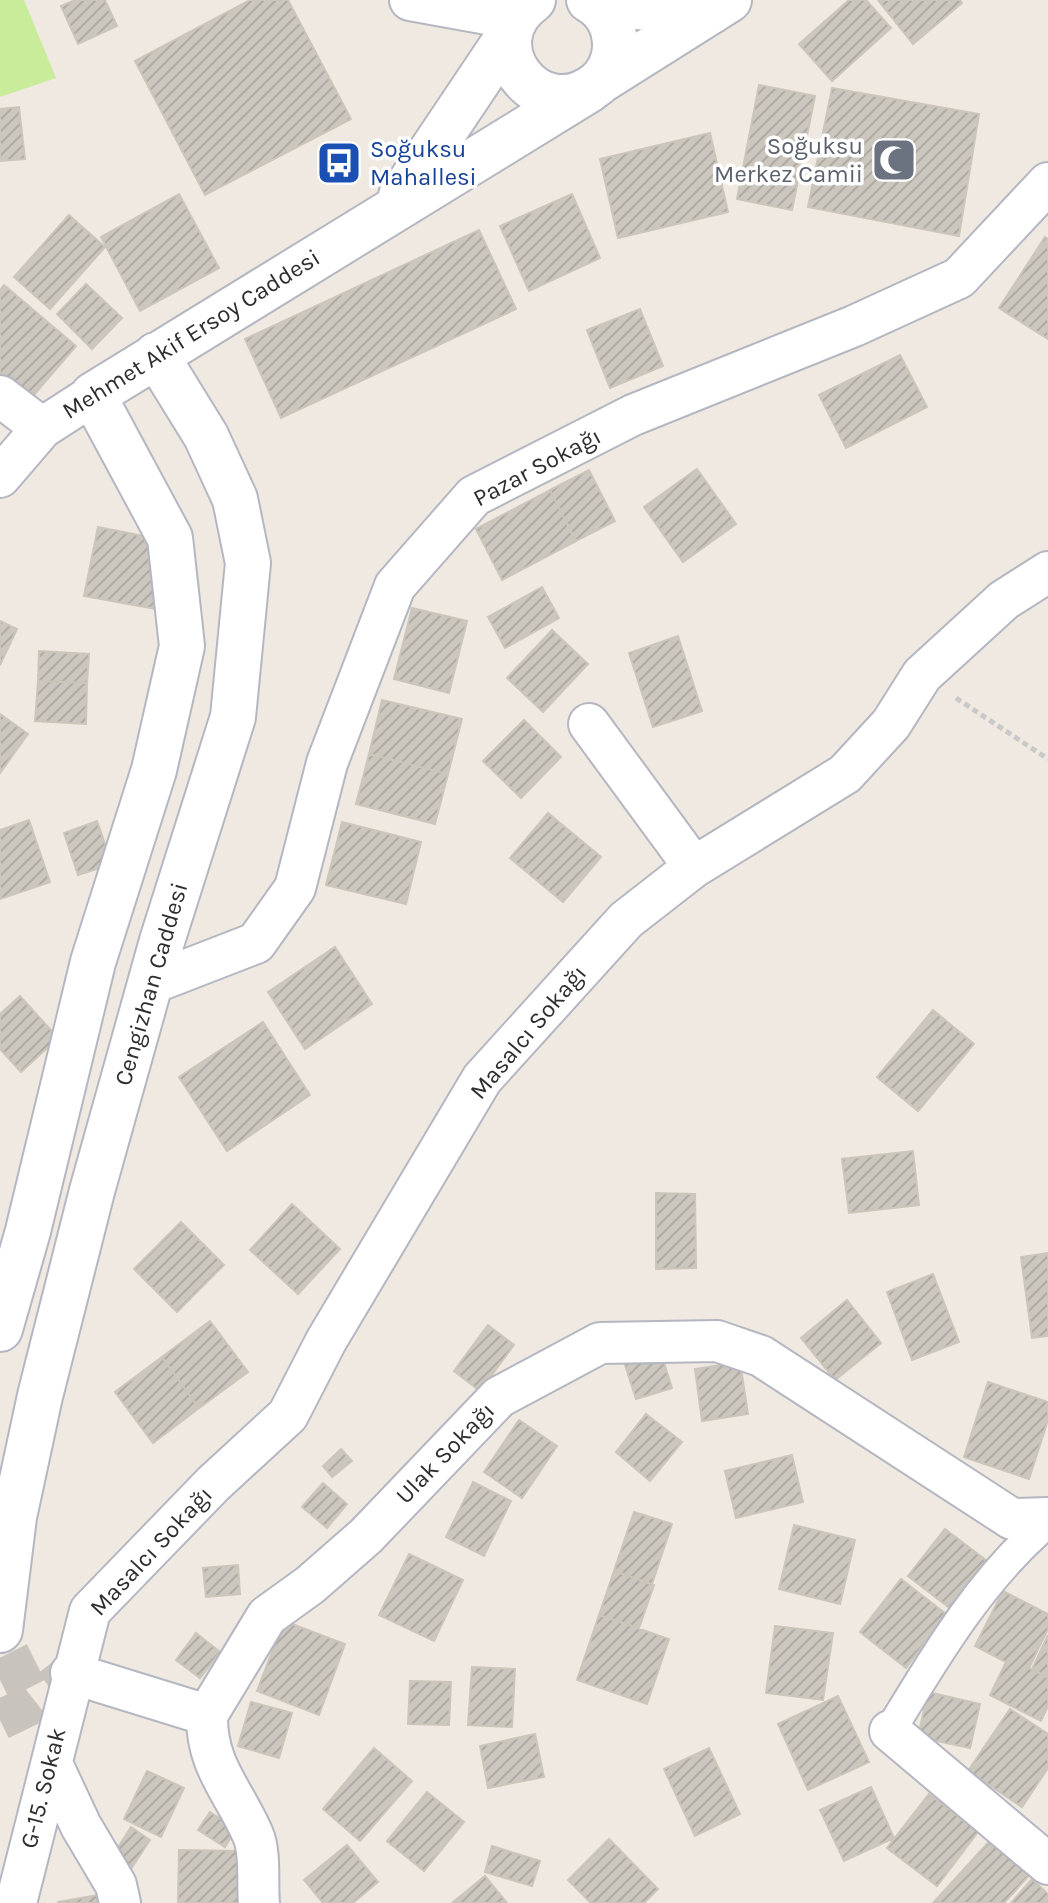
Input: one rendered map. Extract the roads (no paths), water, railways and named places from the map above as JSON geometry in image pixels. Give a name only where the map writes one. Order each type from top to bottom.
[{"type":"main road","points":[[519,18],[509,52],[514,68],[525,82],[539,92],[556,97],[573,96],[595,85],[615,50],[609,18],[594,3]]},
{"type":"main road","points":[[594,3],[719,4]]},
{"type":"main road","name":"Mehmet Akif Ersoy Caddesi","points":[[93,395],[394,206],[595,85],[719,4]]},
{"type":"main road","name":"Mehmet Akif Ersoy Caddesi","points":[[394,206],[519,18]]},
{"type":"main road","name":"Cengizhan Caddesi","points":[[0,1630],[14,1517],[40,1396],[150,984],[233,717],[248,563],[235,499],[206,436],[156,355]]},
{"type":"main road","points":[[0,1329],[28,1231],[93,962],[154,770],[182,646],[170,538],[93,395]]},
{"type":"street","points":[[410,0],[519,18]]},
{"type":"street","name":"Pazar Sokağı","points":[[150,984],[256,943],[295,888],[327,763],[395,586],[474,496],[633,415],[854,326],[959,278],[1048,183]]},
{"type":"street","name":"Mehmet Akif Ersoy Caddesi","points":[[0,477],[42,428],[93,395]]},
{"type":"street","points":[[0,396],[42,428]]},
{"type":"street","name":"Masalcı Sokağı","points":[[71,1673],[90,1611],[213,1484],[288,1415],[407,1200],[482,1079],[626,920],[694,867],[845,774],[891,724],[922,675],[1004,600],[1048,572]]},
{"type":"street","points":[[589,724],[694,867]]},
{"type":"street","name":"Ulak Sokağı","points":[[207,1715],[267,1616],[310,1585],[366,1536],[499,1397],[600,1343],[717,1341],[761,1356],[1012,1519],[1048,1520]]},
{"type":"street","points":[[1048,1520],[1022,1543],[977,1600],[918,1683],[890,1731],[1048,1864]]},
{"type":"street","points":[[71,1673],[207,1715],[206,1741],[228,1793],[255,1837],[259,1903]]},
{"type":"street","name":"G-15. Sokak","points":[[16,1903],[52,1764],[71,1673]]},
{"type":"street","points":[[52,1764],[81,1826],[116,1885],[120,1903]]},
{"type":"tunnel","points":[[0,1680],[38,1661],[71,1673]]},
{"type":"tunnel","points":[[0,1720],[29,1706],[71,1673]]},
{"type":"place","name":"Soğuksu Merkez Camii","points":[[894,160]]},
{"type":"place","name":"Soğuksu Mahallesi","points":[[339,163]]}]
